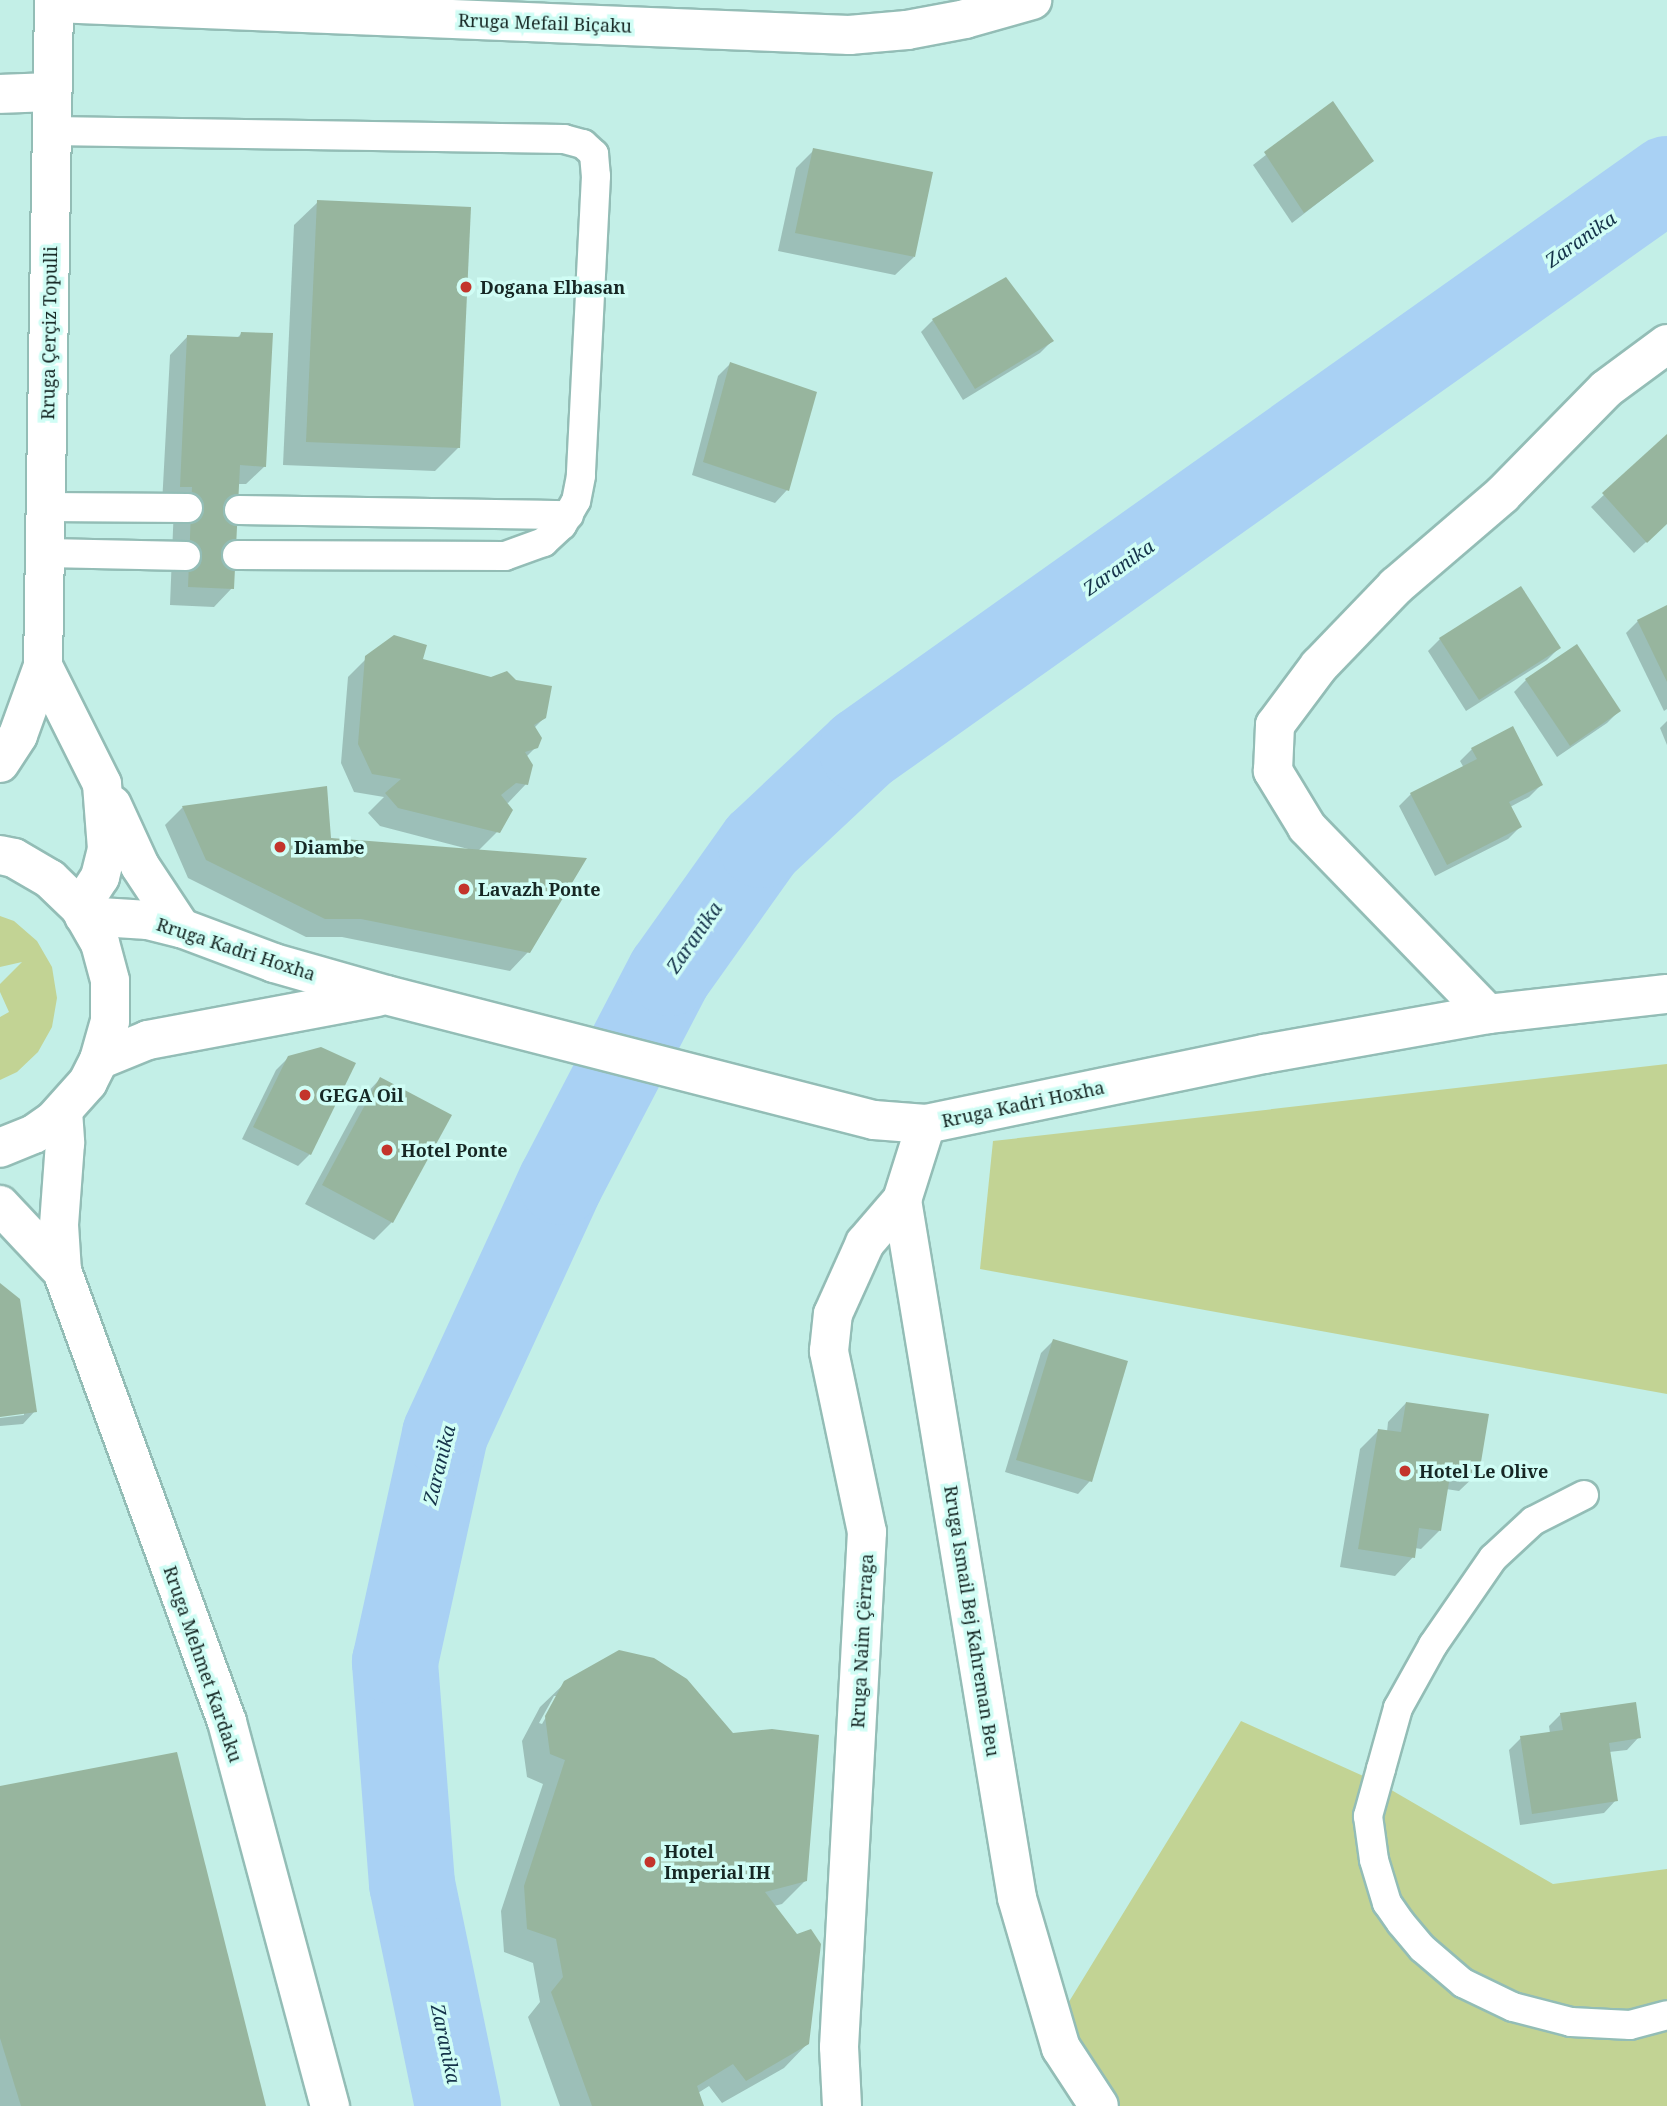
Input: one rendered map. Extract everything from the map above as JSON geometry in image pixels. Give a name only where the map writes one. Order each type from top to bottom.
[{"type":"main road","name":"Rruga Mefail Biçaku","points":[[54,1],[849,35],[907,30],[1032,0]]},
{"type":"main road","name":"Rruga Çerçiz Topulli","points":[[43,666],[47,553],[54,1]]},
{"type":"main road","points":[[0,94],[52,92]]},
{"type":"main road","points":[[1488,1014],[1307,828],[1273,771],[1275,725],[1319,666],[1396,586],[1502,495],[1606,389],[1667,344]]},
{"type":"main road","points":[[0,763],[18,735],[43,666]]},
{"type":"main road","points":[[43,666],[140,866],[181,928]]},
{"type":"main road","points":[[82,912],[100,877],[107,849],[102,784]]},
{"type":"main road","points":[[0,855],[14,858],[50,878],[82,912],[100,943],[110,981],[110,1021],[99,1060],[88,1082],[63,1111],[34,1134],[0,1148]]},
{"type":"main road","name":"Rruga Kadri Hoxha","points":[[82,912],[148,920],[181,928],[274,963],[386,995],[874,1120],[926,1124],[1264,1054],[1488,1014],[1667,994]]},
{"type":"main road","name":"Rruga Kadri Hoxha","points":[[99,1060],[148,1040],[386,995]]},
{"type":"main road","name":"Rruga Mehmet Kardaku","points":[[63,1111],[65,1143],[59,1225],[61,1271],[227,1722],[330,2106]]},
{"type":"main road","name":"Rruga Ismail Bej Kahreman Beu","points":[[926,1124],[902,1200],[1017,1898],[1061,2048],[1099,2106]]},
{"type":"main road","name":"Rruga Naim Çërraga","points":[[842,2106],[839,2047],[867,1532],[829,1351],[833,1314],[865,1243],[902,1200]]},
{"type":"main road","name":"Rruga Mehmet Kardaku","points":[[0,1205],[61,1271]]},
{"type":"lane","points":[[52,131],[564,139],[583,144],[594,154],[596,176],[581,476],[576,501],[569,515],[544,542],[505,556],[237,555]]},
{"type":"lane","points":[[46,507],[188,508]]},
{"type":"lane","points":[[239,510],[569,515]]},
{"type":"lane","points":[[47,553],[186,556]]},
{"type":"lane","points":[[1584,1495],[1533,1521],[1493,1558],[1433,1645],[1398,1707],[1368,1816],[1374,1860],[1387,1903],[1401,1923],[1422,1948],[1463,1983],[1513,2007],[1572,2022],[1630,2025],[1667,2015]]},
{"type":"green space","points":[[0,916],[14,921],[37,941],[52,967],[57,998],[52,1027],[38,1052],[17,1072],[0,1080],[0,1017],[9,1012],[0,992],[0,984],[22,962],[0,967]]},
{"type":"green space","points":[[1667,1064],[1667,1394],[980,1269],[993,1141]]},
{"type":"green space","points":[[1241,1721],[1381,1784],[1553,1884],[1667,1869],[1667,2106],[1099,2106],[1059,2018]]},
{"type":"building","points":[[1333,101],[1374,161],[1304,213],[1264,152]]},
{"type":"building","points":[[813,148],[933,172],[915,257],[795,233]]},
{"type":"building","points":[[317,200],[471,207],[460,448],[306,442]]},
{"type":"building","points":[[1006,277],[1054,341],[975,389],[932,319]]},
{"type":"building","points":[[241,332],[273,333],[266,467],[240,465],[234,589],[188,587],[192,487],[180,487],[187,335],[240,337]]},
{"type":"building","points":[[730,362],[817,392],[789,491],[703,462]]},
{"type":"building","points":[[1667,434],[1667,524],[1647,543],[1602,493]]},
{"type":"building","points":[[1521,586],[1561,648],[1479,700],[1439,638]]},
{"type":"building","points":[[1667,605],[1667,682],[1637,620]]},
{"type":"building","points":[[394,635],[427,645],[423,659],[491,677],[507,671],[516,680],[552,686],[546,718],[534,725],[542,738],[538,748],[525,752],[533,765],[528,785],[516,783],[501,795],[513,810],[500,833],[398,808],[385,793],[401,779],[372,774],[358,744],[365,656]]},
{"type":"building","points":[[1577,644],[1621,711],[1570,746],[1525,679]]},
{"type":"building","points":[[1513,726],[1543,785],[1509,802],[1522,827],[1447,865],[1410,793],[1477,759],[1471,748]]},
{"type":"building","points":[[327,786],[331,838],[587,858],[530,953],[361,919],[325,919],[206,860],[182,806]]},
{"type":"building","name":"GEGA Oil","points":[[321,1047],[356,1063],[311,1155],[253,1127],[288,1056]]},
{"type":"building","name":"Hotel Ponte","points":[[380,1077],[452,1115],[393,1223],[322,1185]]},
{"type":"building","points":[[0,1283],[20,1299],[37,1412],[0,1417]]},
{"type":"building","points":[[1053,1339],[1128,1361],[1092,1482],[1016,1460]]},
{"type":"building","points":[[1406,1402],[1489,1414],[1479,1474],[1451,1470],[1441,1531],[1419,1528],[1415,1558],[1358,1549],[1378,1429],[1401,1432]]},
{"type":"building","points":[[619,1650],[654,1658],[687,1679],[733,1733],[772,1729],[819,1735],[807,1881],[765,1892],[797,1934],[811,1929],[821,1944],[809,2044],[746,2081],[733,2064],[697,2086],[704,2106],[592,2106],[551,1992],[563,1977],[556,1939],[527,1929],[524,1886],[565,1760],[550,1754],[545,1716],[564,1681]]},
{"type":"building","points":[[1636,1702],[1641,1738],[1609,1743],[1618,1801],[1532,1814],[1520,1736],[1563,1730],[1560,1713]]},
{"type":"building","points":[[177,1752],[266,2106],[21,2106],[0,2038],[0,1786]]},
{"type":"waterway","name":"Zaranika","points":[[458,2106],[412,1884],[395,1662],[445,1434],[561,1182],[670,973],[761,845],[862,750],[1667,179]]},
{"type":"place","name":"Dogana Elbasan","points":[[466,287]]},
{"type":"place","name":"Diambe","points":[[280,847]]},
{"type":"place","name":"Lavazh Ponte","points":[[464,889]]},
{"type":"place","name":"GEGA Oil","points":[[305,1095]]},
{"type":"place","name":"Hotel Ponte","points":[[387,1150]]},
{"type":"place","name":"Hotel Le Olive","points":[[1405,1471]]},
{"type":"place","name":"Hotel Imperial IH","points":[[650,1862]]}]
